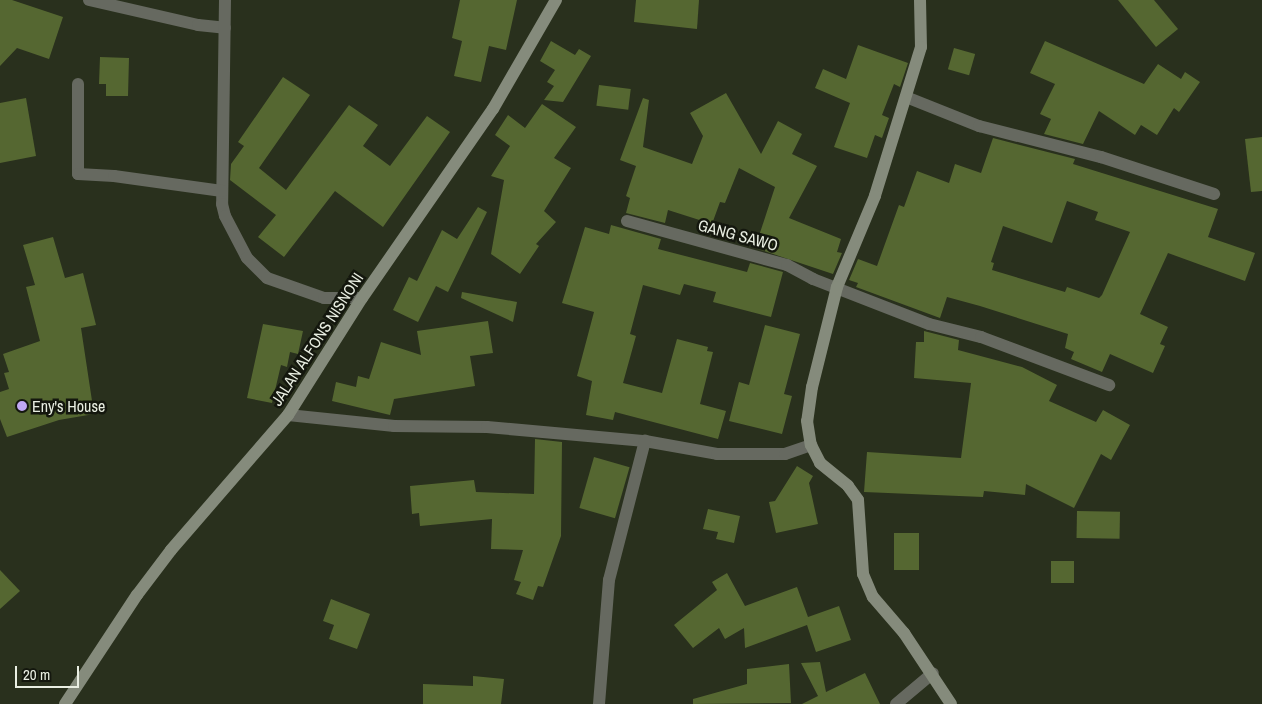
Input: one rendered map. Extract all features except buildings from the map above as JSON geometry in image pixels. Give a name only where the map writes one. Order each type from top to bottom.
[{"type":"main road","name":"JALAN ALFONS NISNONI","points":[[65,704],[137,596],[171,550],[288,415],[362,298],[492,109],[556,0]]},
{"type":"main road","points":[[920,0],[922,38],[906,98],[875,196],[836,288],[809,403],[807,421],[811,445],[820,463],[848,486],[858,500],[863,574],[873,597],[933,673],[951,704]]},
{"type":"street","points":[[88,0],[198,25],[225,28]]},
{"type":"street","points":[[225,0],[222,191],[224,216],[247,258],[267,278],[324,298],[362,298]]},
{"type":"street","points":[[78,84],[78,174],[114,176],[222,191]]},
{"type":"street","points":[[906,98],[979,126],[1110,160],[1214,194]]},
{"type":"street","name":"GANG SAWO","points":[[627,221],[787,265],[836,288],[929,324],[981,337],[1110,385]]},
{"type":"street","points":[[288,415],[394,426],[487,427],[646,442],[717,454],[785,454],[811,445]]},
{"type":"street","points":[[599,704],[609,580],[646,442]]},
{"type":"street","points":[[896,704],[933,673]]},
{"type":"place","name":"Eny's House","points":[[22,406]]}]
